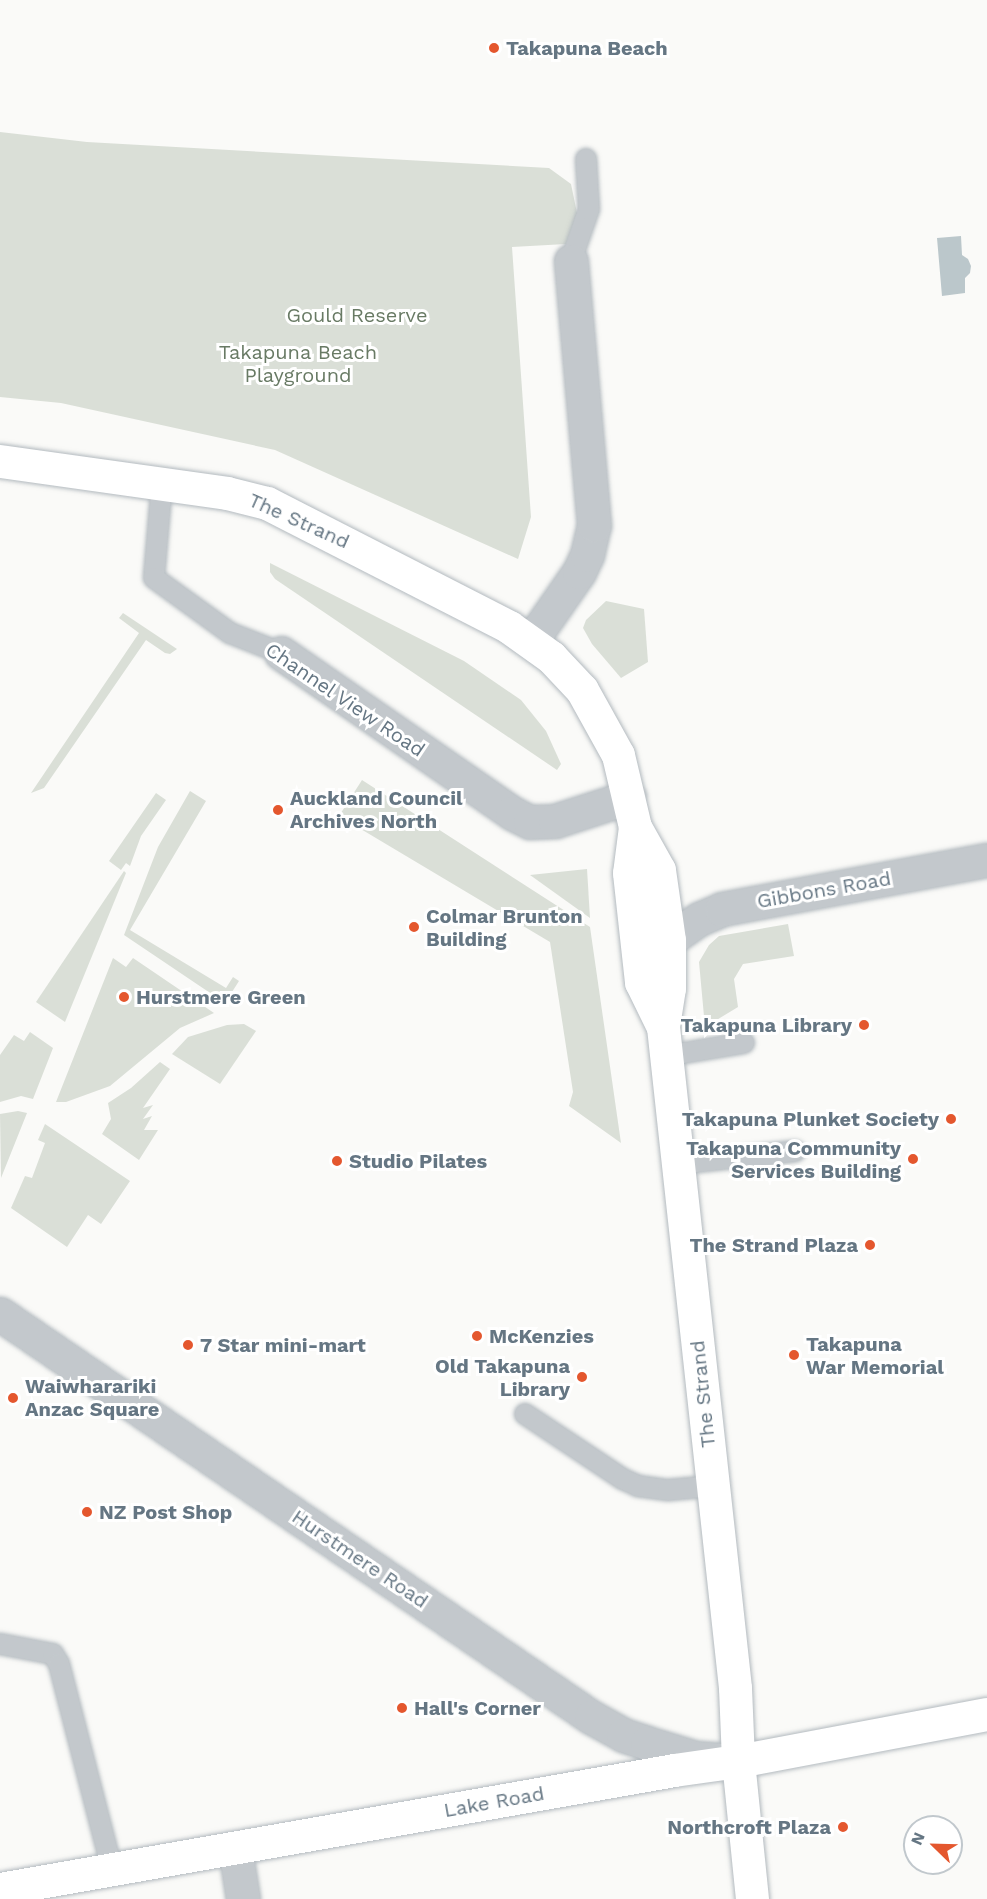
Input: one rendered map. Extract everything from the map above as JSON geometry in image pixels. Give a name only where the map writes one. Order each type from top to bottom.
[{"type":"street","points":[[531,641],[579,572],[589,548],[594,525],[571,261]]},
{"type":"street","name":"The Strand","points":[[3,463],[162,482],[227,493],[267,503],[425,582],[531,641],[562,668],[582,690],[618,755],[632,812],[659,870],[669,939],[669,988],[664,1041],[735,1688],[738,1761],[752,1899]]},
{"type":"street","name":"Channel View Road","points":[[281,653],[512,813],[530,822],[547,823],[632,812]]},
{"type":"street","name":"The Strand","points":[[632,812],[629,873],[641,982],[664,1041]]},
{"type":"street","name":"Gibbons Road","points":[[669,939],[699,919],[722,909],[987,860]]},
{"type":"street","name":"Hurstmere Road","points":[[0,1314],[591,1717],[623,1735],[696,1758],[738,1761]]},
{"type":"street","name":"Lake Road","points":[[0,1888],[674,1770],[738,1761],[987,1714]]},
{"type":"street","points":[[235,1848],[243,1899]]},
{"type":"lane","points":[[571,261],[589,209],[586,159]]},
{"type":"lane","name":"Channel View Road","points":[[162,482],[154,578],[230,633],[281,653]]},
{"type":"lane","points":[[664,1041],[744,1043]]},
{"type":"lane","points":[[678,1164],[795,1151]]},
{"type":"lane","points":[[525,1414],[623,1479],[638,1486],[668,1490],[713,1486]]},
{"type":"lane","points":[[0,1644],[53,1654],[59,1664],[112,1869]]},
{"type":"green space","name":"Gould Reserve","points":[[0,132],[87,142],[549,168],[571,184],[577,213],[566,244],[512,247],[531,517],[518,559],[275,450],[61,403],[0,397]]},
{"type":"green space","points":[[270,563],[464,661],[521,700],[546,731],[561,764],[557,770],[275,579],[270,572]]},
{"type":"green space","points":[[606,601],[644,609],[648,662],[621,678],[592,644],[583,628],[586,620]]},
{"type":"green space","points":[[123,613],[177,649],[170,654],[165,653],[146,640],[44,788],[31,793],[139,633],[119,618]]},
{"type":"green space","points":[[362,780],[590,927],[621,1143],[569,1106],[573,1092],[550,942],[339,816]]},
{"type":"green space","points":[[190,791],[206,801],[130,930],[226,988],[233,977],[239,981],[225,1003],[124,935],[158,847]]},
{"type":"green space","points":[[156,793],[166,800],[141,836],[130,866],[126,863],[121,870],[109,861]]},
{"type":"green space","points":[[587,869],[590,918],[530,875]]},
{"type":"green space","points":[[124,871],[126,873],[65,1022],[36,1002]]},
{"type":"green space","points":[[788,924],[794,956],[743,964],[734,979],[738,1007],[705,1027],[699,962],[709,945],[719,936]]},
{"type":"green space","points":[[113,958],[126,967],[133,958],[214,1013],[180,1028],[110,1086],[66,1102],[56,1102]]},
{"type":"green space","points":[[244,1024],[256,1031],[220,1084],[172,1054],[188,1037],[227,1025]]},
{"type":"green space","points":[[30,1032],[53,1048],[33,1099],[21,1096],[0,1102],[0,1055],[14,1035],[24,1041]]},
{"type":"green space","points":[[160,1062],[170,1069],[143,1108],[153,1105],[143,1119],[152,1116],[144,1130],[158,1130],[139,1160],[102,1134],[111,1119],[108,1103],[131,1088]]},
{"type":"green space","points":[[18,1111],[27,1113],[1,1178],[0,1114]]},
{"type":"green space","points":[[45,1124],[130,1181],[101,1224],[88,1215],[67,1247],[11,1208],[25,1176],[32,1178],[45,1143],[38,1140]]},
{"type":"shaded area","points":[[961,236],[962,255],[968,259],[971,266],[970,273],[965,278],[965,293],[942,296],[937,238]]},
{"type":"place","name":"Takapuna Beach","points":[[494,48]]},
{"type":"place","name":"Auckland Council Archives North","points":[[278,810]]},
{"type":"place","name":"Colmar Brunton Building","points":[[414,927]]},
{"type":"place","name":"Hurstmere Green","points":[[124,997]]},
{"type":"place","name":"Takapuna Library","points":[[864,1025]]},
{"type":"place","name":"Takapuna Plunket Society","points":[[951,1119]]},
{"type":"place","name":"Takapuna Community Services Building","points":[[913,1159]]},
{"type":"place","name":"Studio Pilates","points":[[337,1161]]},
{"type":"place","name":"The Strand Plaza","points":[[870,1245]]},
{"type":"place","name":"McKenzies","points":[[477,1336]]},
{"type":"place","name":"7 Star mini-mart","points":[[188,1345]]},
{"type":"place","name":"Takapuna War Memorial","points":[[794,1355]]},
{"type":"place","name":"Old Takapuna Library","points":[[582,1377]]},
{"type":"place","name":"Waiwharariki Anzac Square","points":[[13,1398]]},
{"type":"place","name":"NZ Post Shop","points":[[87,1512]]},
{"type":"place","name":"Hall's Corner","points":[[402,1708]]},
{"type":"place","name":"Northcroft Plaza","points":[[843,1827]]},
{"type":"park label","name":"Takapuna Beach Playground","points":[[298,364]]}]
